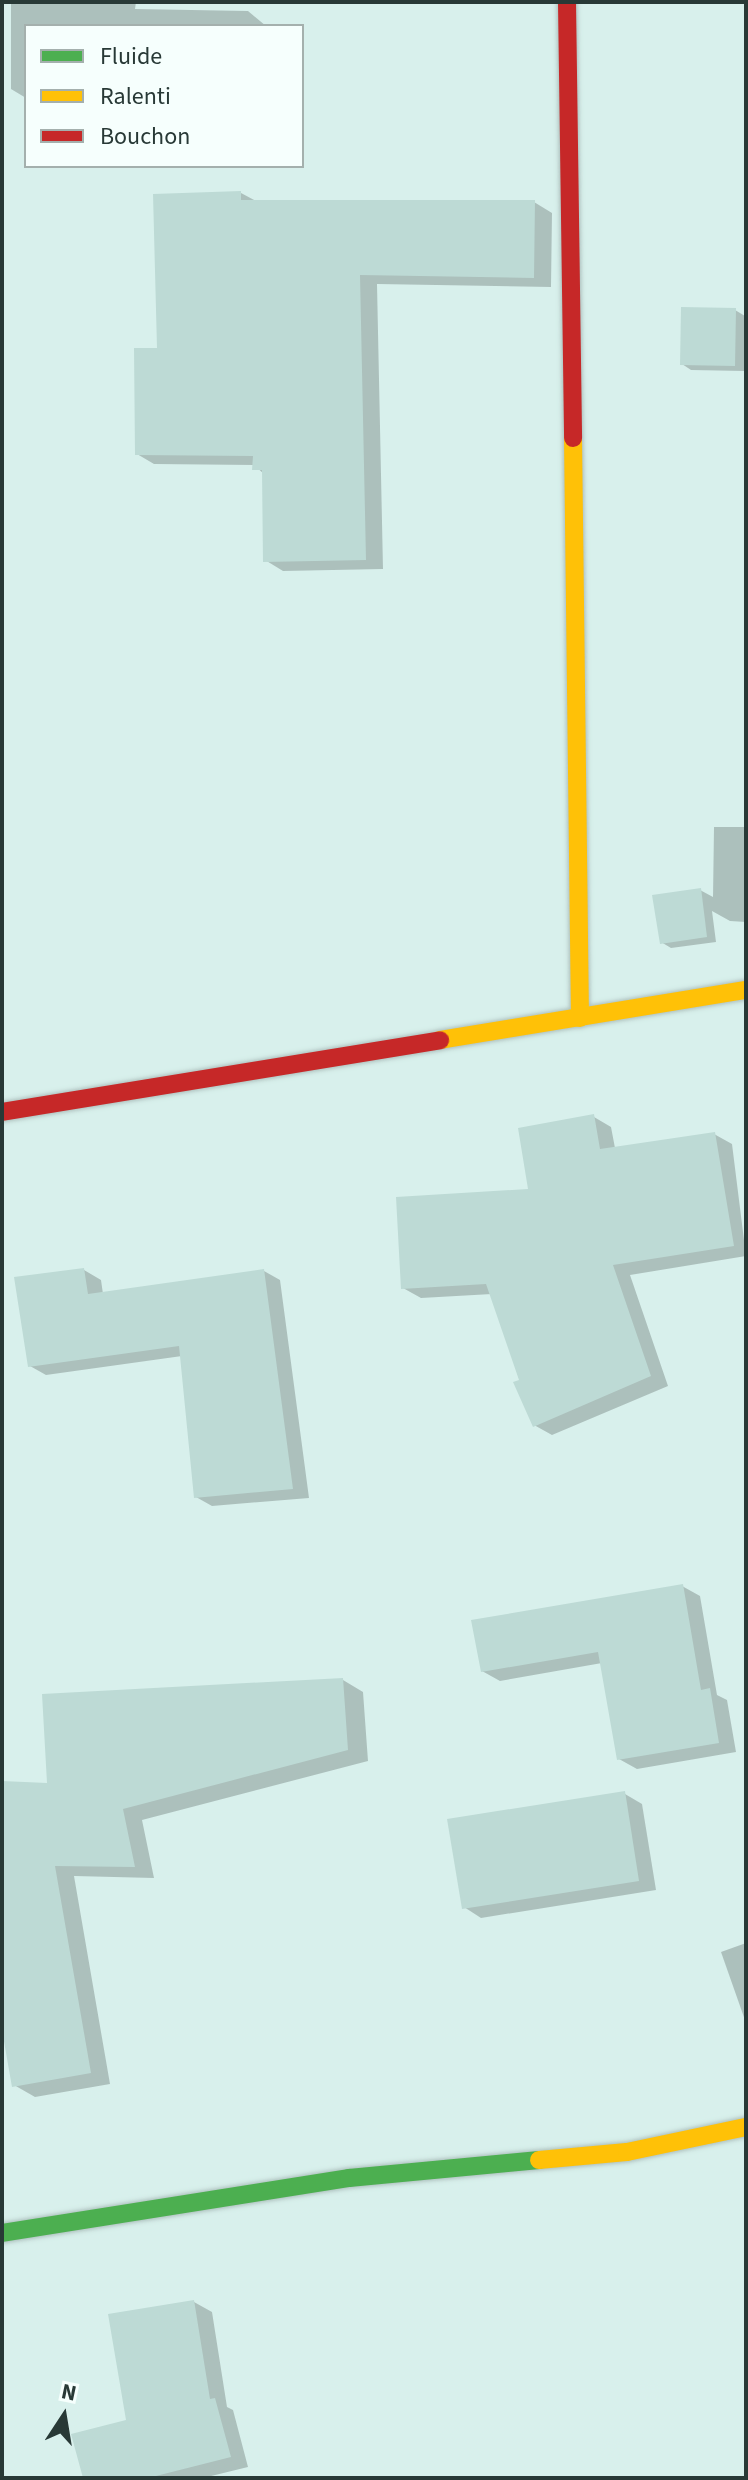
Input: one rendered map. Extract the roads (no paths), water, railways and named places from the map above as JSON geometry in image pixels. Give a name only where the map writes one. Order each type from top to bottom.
[{"type":"street","points":[[567,2],[580,1018]]},
{"type":"street","points":[[2,1112],[746,990]]},
{"type":"street","points":[[2,2233],[349,2178],[627,2152],[746,2127]]}]
